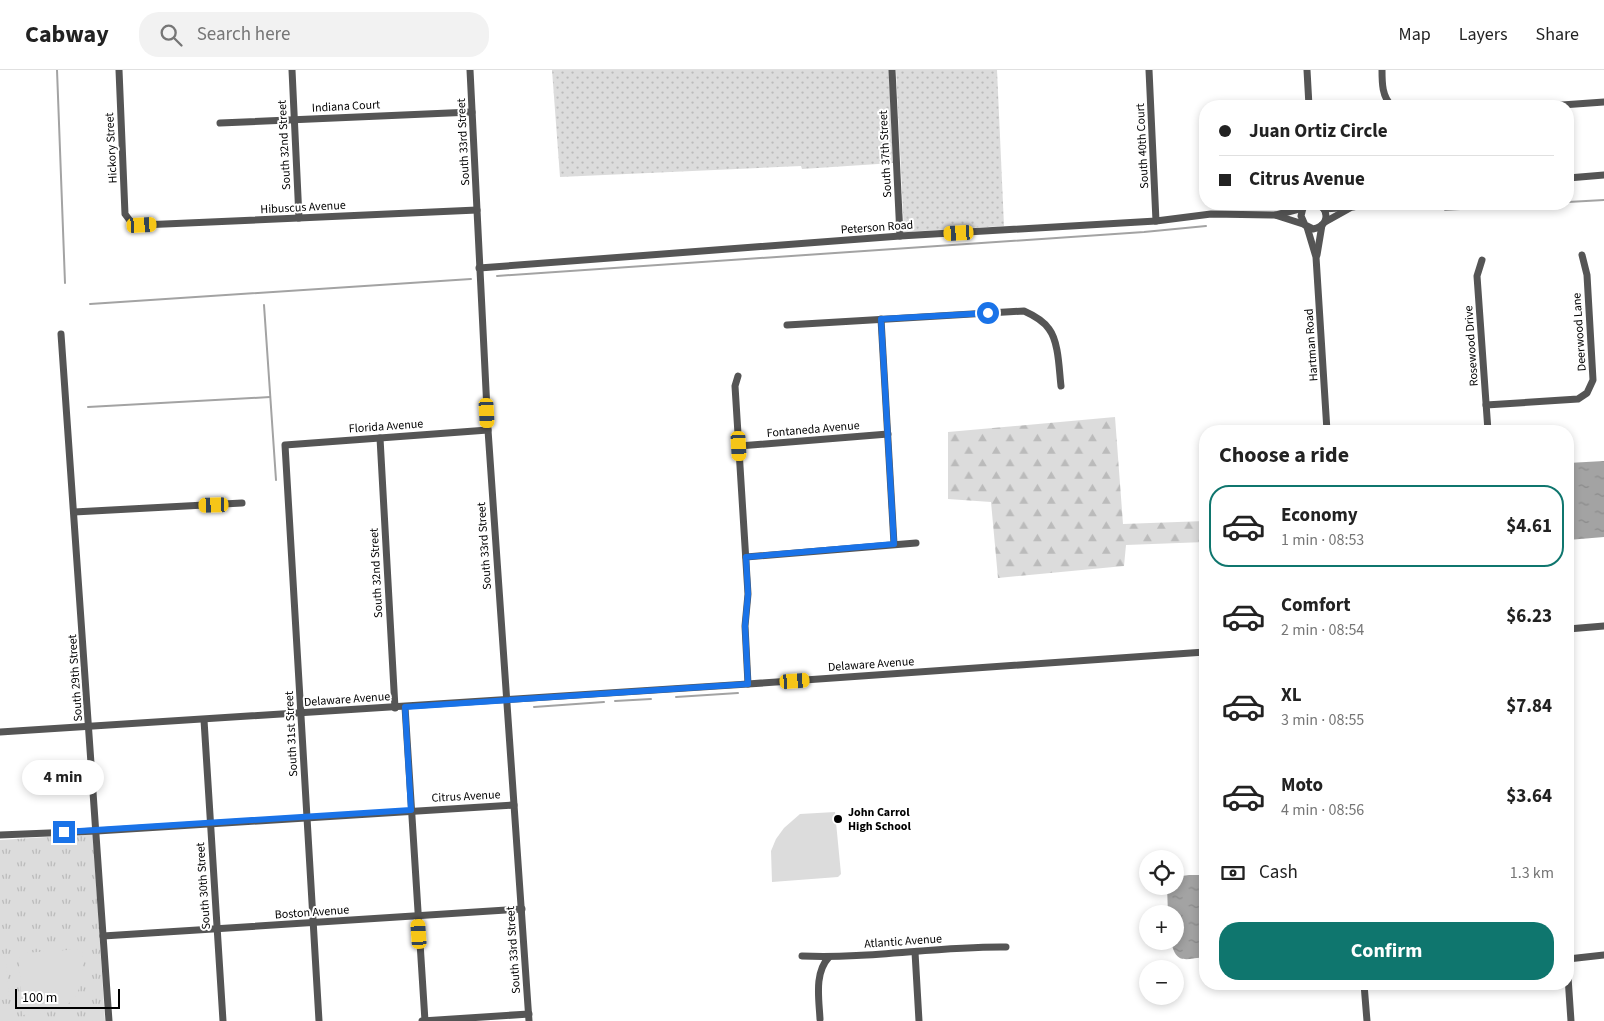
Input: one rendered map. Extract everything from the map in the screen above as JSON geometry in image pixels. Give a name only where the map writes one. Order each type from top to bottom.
[{"type":"street","name":"Hickory Street","points":[[118,70],[125,214],[131,222]]},
{"type":"street","name":"South 32nd Street","points":[[292,70],[299,218]]},
{"type":"street","name":"South 33rd Street","points":[[470,70],[488,430],[529,1018]]},
{"type":"street","name":"South 37th Street","points":[[892,70],[900,236]]},
{"type":"street","name":"South 40th Court","points":[[1149,70],[1156,221]]},
{"type":"street","points":[[1307,70],[1309,100]]},
{"type":"street","points":[[1382,70],[1385,96],[1388,100]]},
{"type":"street","points":[[1574,104],[1604,102]]},
{"type":"street","name":"Indiana Court","points":[[220,123],[472,112]]},
{"type":"street","points":[[1574,178],[1604,175]]},
{"type":"street","name":"Hibuscus Avenue","points":[[131,222],[142,225],[477,210]]},
{"type":"street","name":"Peterson Road","points":[[1275,215],[1290,210]]},
{"type":"street","name":"Hartman Road","points":[[1304,210],[1301,216],[1316,257],[1327,425]]},
{"type":"street","name":"Hartman Road","points":[[1316,257],[1326,215],[1324,210]]},
{"type":"street","points":[[1305,225],[1313,229],[1348,210]]},
{"type":"street","name":"Peterson Road","points":[[479,268],[900,236],[1156,221],[1211,214],[1275,215],[1305,225]]},
{"type":"street","name":"Deerwood Lane","points":[[1486,405],[1578,399],[1587,393],[1594,380],[1587,275],[1582,255]]},
{"type":"street","name":"Rosewood Drive","points":[[1482,260],[1477,276],[1488,425]]},
{"type":"street","points":[[787,325],[1024,311],[1037,317],[1050,330],[1057,350],[1061,386]]},
{"type":"street","points":[[881,319],[894,544]]},
{"type":"street","name":"South 29th Street","points":[[62,334],[109,1021]]},
{"type":"street","points":[[738,376],[735,386],[748,594],[745,626],[748,684]]},
{"type":"street","name":"Florida Avenue","points":[[285,445],[488,430]]},
{"type":"street","name":"Fontaneda Avenue","points":[[739,446],[888,434]]},
{"type":"street","name":"South 32nd Street","points":[[380,438],[395,708]]},
{"type":"street","name":"South 31st Street","points":[[285,445],[319,1021]]},
{"type":"street","points":[[74,512],[242,504]]},
{"type":"street","points":[[746,557],[916,543]]},
{"type":"street","points":[[1574,628],[1604,626]]},
{"type":"street","name":"Delaware Avenue","points":[[0,732],[395,708],[1199,652]]},
{"type":"street","points":[[405,707],[424,1021],[529,1018]]},
{"type":"street","name":"South 30th Street","points":[[204,720],[223,1021]]},
{"type":"street","name":"Citrus Avenue","points":[[0,835],[97,831],[514,805]]},
{"type":"street","name":"Boston Avenue","points":[[103,936],[313,924],[522,909]]},
{"type":"street","name":"Atlantic Avenue","points":[[802,956],[829,957],[916,952],[976,946],[1006,947]]},
{"type":"street","points":[[916,952],[919,1021]]},
{"type":"street","points":[[1574,958],[1604,955]]},
{"type":"street","points":[[820,1019],[821,968],[829,957]]},
{"type":"street","points":[[1364,990],[1367,1021]]},
{"type":"street","points":[[1569,990],[1570,1021]]},
{"type":"green space","points":[[552,70],[889,70],[893,163],[802,169],[801,166],[560,177]]},
{"type":"green space","points":[[896,70],[997,70],[1004,226],[904,232]]},
{"type":"green space","points":[[1115,417],[1123,524],[1199,521],[1199,542],[1126,545],[1124,566],[998,578],[991,502],[948,499],[948,432]]},
{"type":"green space","points":[[835,812],[841,874],[838,877],[772,882],[771,851],[776,839],[784,828],[800,814]]},
{"type":"green space","points":[[93,834],[105,1021],[0,1021],[0,840]]},
{"type":"green space","points":[[82,949],[83,966],[81,981],[78,992],[72,1000],[64,1007],[53,1011],[22,1015],[19,957],[23,953]]},
{"type":"green space","points":[[0,954],[6,958],[9,999],[0,1000]]},
{"type":"water","points":[[1604,461],[1604,537],[1574,540],[1574,463]]},
{"type":"water","points":[[1199,875],[1199,958],[1182,959],[1174,950],[1184,950],[1184,905],[1168,905],[1167,895],[1184,895],[1184,876]]},
{"type":"waterway","points":[[57,70],[65,283]]},
{"type":"waterway","points":[[1574,202],[1604,200]]},
{"type":"waterway","points":[[497,276],[1144,232],[1206,226]]},
{"type":"waterway","points":[[90,304],[471,279]]},
{"type":"waterway","points":[[264,305],[276,480]]},
{"type":"waterway","points":[[88,407],[270,397]]},
{"type":"waterway","points":[[676,697],[738,693]]},
{"type":"waterway","points":[[615,701],[651,699]]},
{"type":"waterway","points":[[534,707],[604,702]]},
{"type":"place","name":"John Carrol High School","points":[[838,819]]},
{"type":"route","points":[[64,832],[411,810],[405,707],[748,684],[745,626],[748,594],[746,557],[894,544],[881,319],[988,313]]}]
